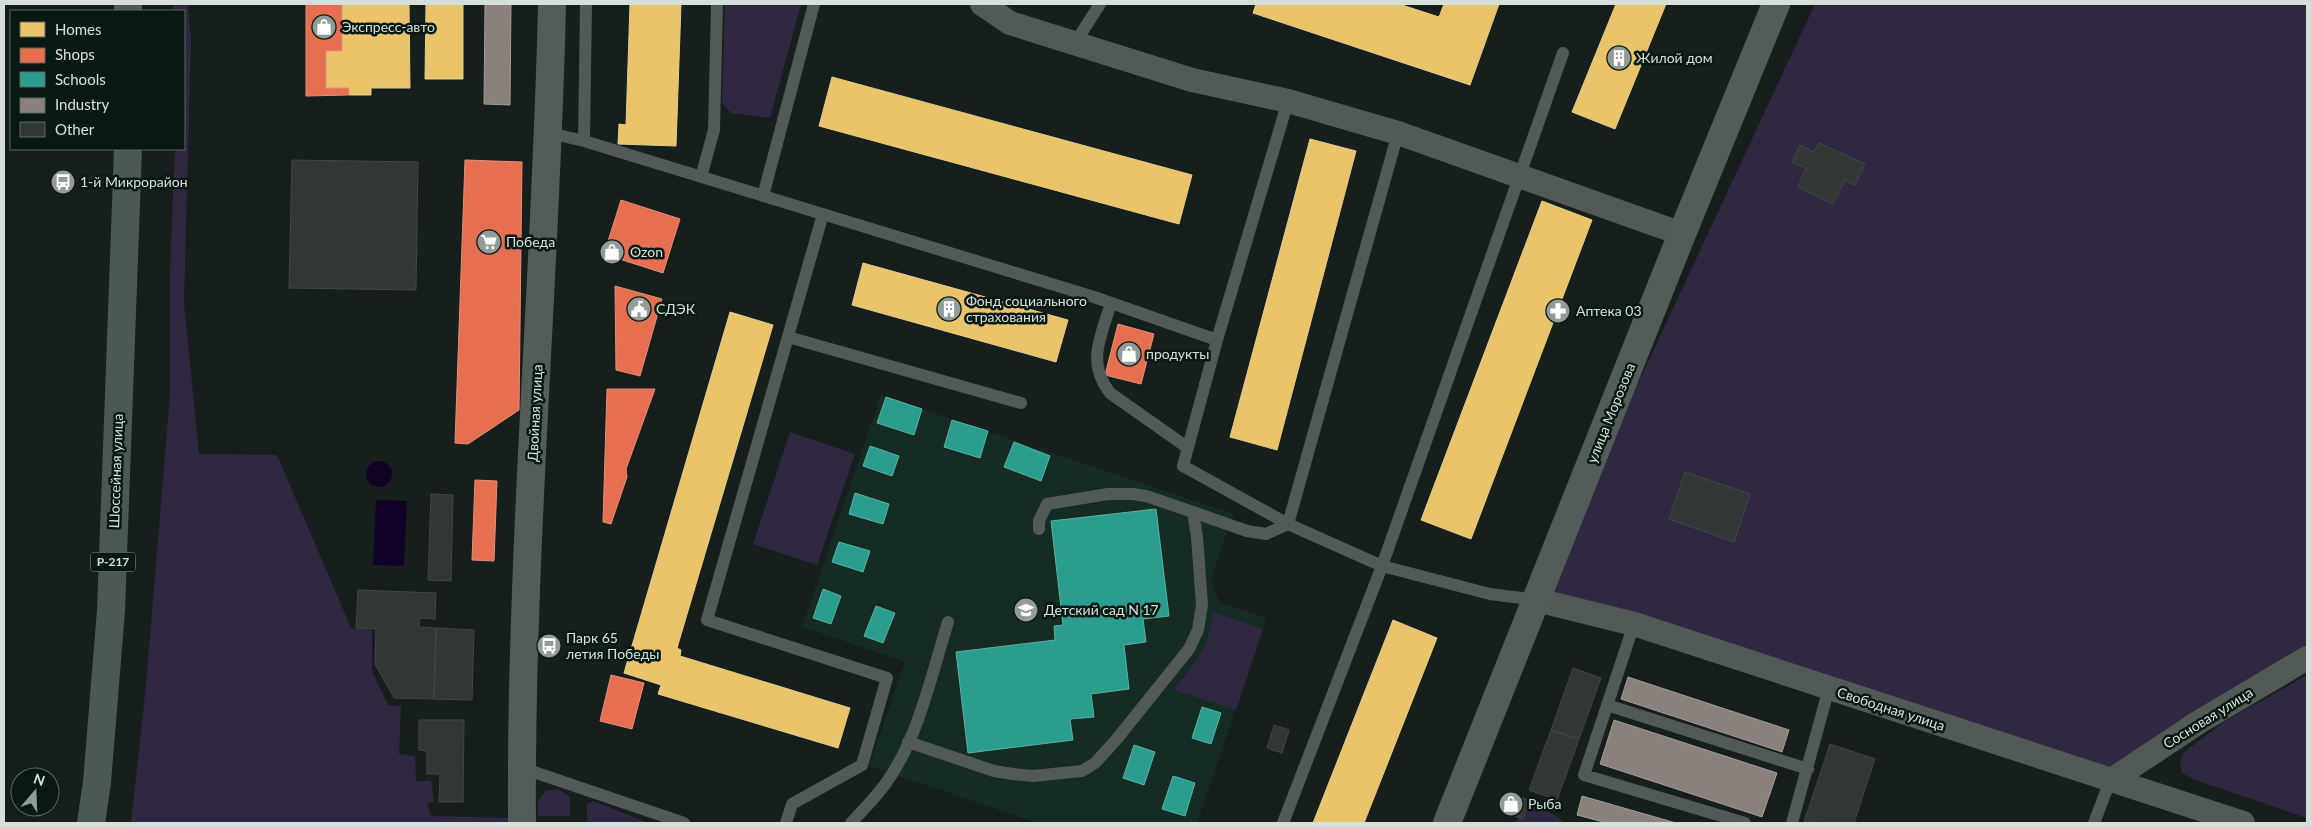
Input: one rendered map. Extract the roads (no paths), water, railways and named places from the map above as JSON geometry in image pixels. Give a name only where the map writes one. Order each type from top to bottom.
[{"type":"highway","name":"Шоссейная улица","points":[[91,823],[97,782],[111,611],[128,150]]},
{"type":"street","name":"Двойная улица","points":[[522,823],[530,527],[549,133],[552,4]]},
{"type":"street","points":[[982,4],[1010,23],[1192,80],[1288,101],[1398,133],[1682,234]]},
{"type":"street","name":"улица Морозова","points":[[1447,823],[1776,4]]},
{"type":"street","name":"Свободная улица","points":[[1538,600],[1634,624],[2243,823]]},
{"type":"street","name":"Сосновая улица","points":[[2110,780],[2199,722],[2307,658]]},
{"type":"lane","points":[[584,141],[586,4]]},
{"type":"lane","points":[[701,177],[714,130],[717,4]]},
{"type":"lane","points":[[763,196],[814,4]]},
{"type":"lane","points":[[1075,43],[1100,4]]},
{"type":"lane","points":[[1283,823],[1382,566],[1563,53]]},
{"type":"lane","points":[[1288,101],[1217,340],[1183,466],[1288,524],[1382,566],[1490,594],[1538,600]]},
{"type":"lane","points":[[549,133],[584,141],[1111,303],[1217,340]]},
{"type":"lane","points":[[1039,530],[1039,521],[1047,504],[1108,494],[1146,496],[1247,531],[1266,534],[1288,524],[1398,133]]},
{"type":"lane","points":[[786,823],[792,804],[862,765],[888,678],[707,620],[822,214]]},
{"type":"lane","points":[[1111,303],[1096,357],[1097,370],[1102,382],[1110,393],[1188,448]]},
{"type":"lane","points":[[788,337],[1021,403]]},
{"type":"lane","points":[[908,742],[994,771],[1013,774],[1033,776],[1082,771],[1096,763],[1189,648],[1198,630],[1202,605],[1197,537],[1193,512]]},
{"type":"lane","points":[[851,823],[886,782],[908,742],[948,622]]},
{"type":"lane","points":[[1634,624],[1584,775],[1745,823]]},
{"type":"lane","points":[[1792,823],[1829,688]]},
{"type":"lane","points":[[1607,705],[1808,769]]},
{"type":"lane","points":[[522,768],[684,823]]},
{"type":"lane","points":[[2094,823],[2110,780]]},
{"type":"place","name":"Экспресс-авто","points":[[324,27]]},
{"type":"place","name":"Жилой дом","points":[[1619,58]]},
{"type":"place","name":"1-й Микрорайон","points":[[63,182]]},
{"type":"place","name":"Победа","points":[[489,242]]},
{"type":"place","name":"Ozon","points":[[612,252]]},
{"type":"place","name":"СДЭК","points":[[639,309]]},
{"type":"place","name":"Фонд социального страхования","points":[[949,309]]},
{"type":"place","name":"Аптека 03","points":[[1558,311]]},
{"type":"place","name":"продукты","points":[[1129,354]]},
{"type":"place","name":"Детский сад N 17","points":[[1026,610]]},
{"type":"place","name":"Парк 65 летия Победы","points":[[549,646]]},
{"type":"place","name":"Рыба","points":[[1511,804]]}]
